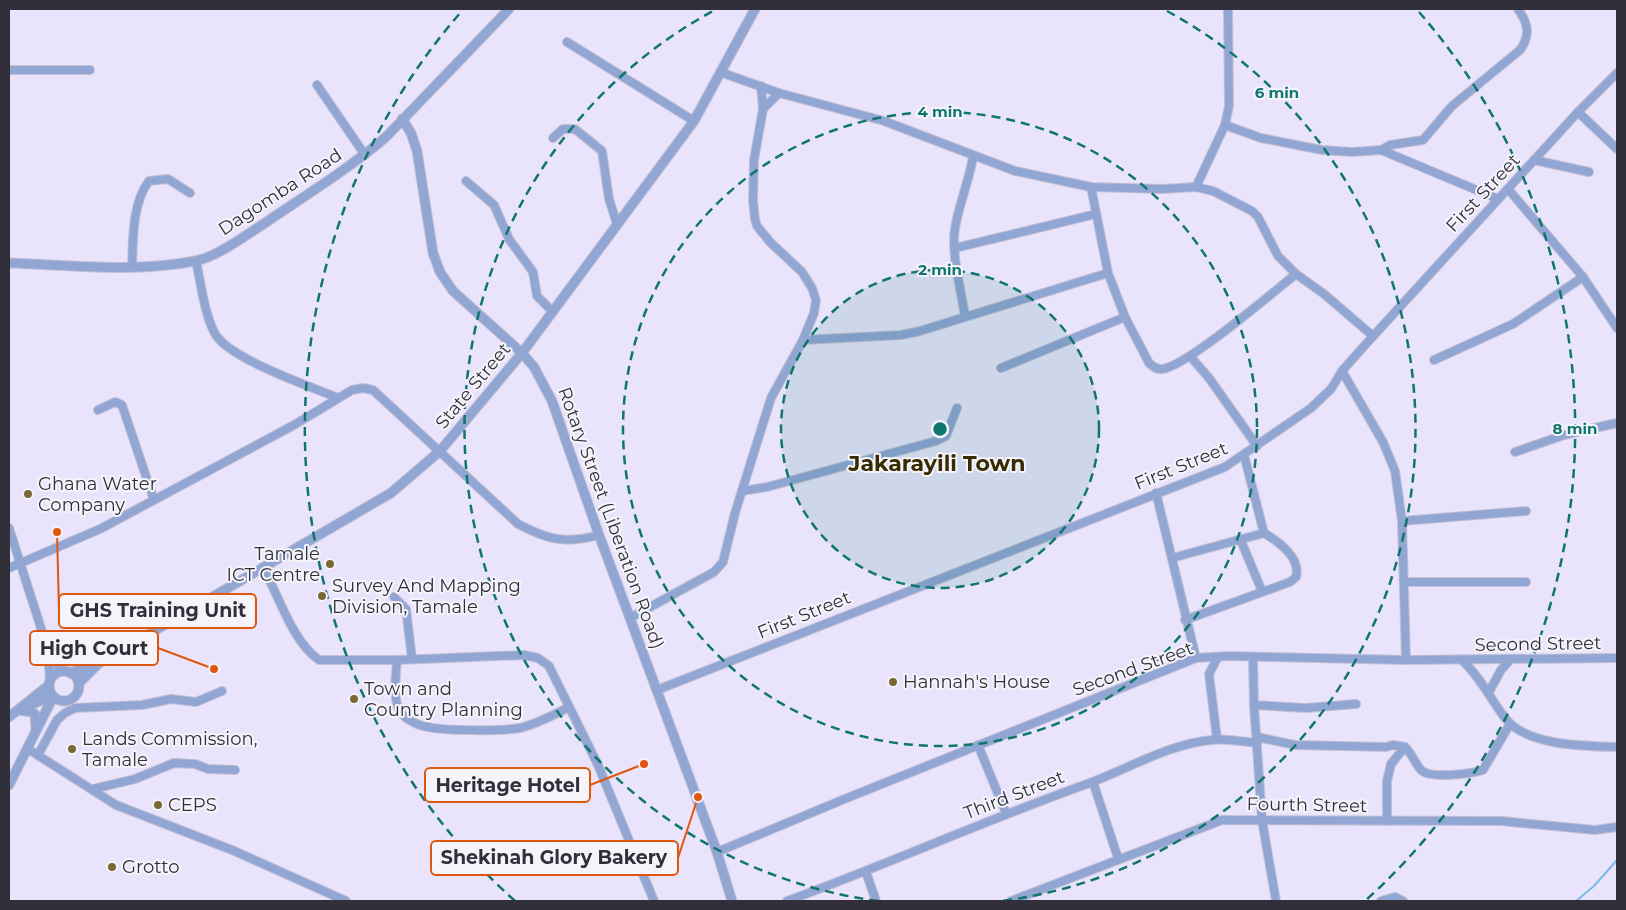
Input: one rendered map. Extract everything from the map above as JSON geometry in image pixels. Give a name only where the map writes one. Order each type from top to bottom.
[{"type":"street","name":"Dagomba Road","points":[[9,263],[132,267],[196,261],[236,241],[326,184],[364,155],[402,119],[508,9]]},
{"type":"street","name":"State Street","points":[[79,683],[99,663],[391,493],[440,452],[522,353],[694,121],[755,9]]},
{"type":"street","points":[[1196,187],[1225,125],[1230,91],[1228,9]]},
{"type":"street","points":[[1225,125],[1261,138],[1322,150],[1352,152],[1381,150],[1396,144],[1423,140],[1452,106],[1520,50],[1526,41],[1528,33],[1527,24],[1518,9]]},
{"type":"street","points":[[567,42],[694,121]]},
{"type":"street","points":[[9,70],[90,70]]},
{"type":"street","points":[[720,72],[779,93],[884,121],[974,157],[1015,171],[1091,187],[1162,189],[1196,187],[1214,191],[1252,211],[1258,217],[1278,256],[1296,274],[1324,294],[1373,336]]},
{"type":"street","name":"First Street","points":[[657,690],[1226,467],[1311,408],[1331,389],[1342,371],[1373,336],[1498,198],[1617,72]]},
{"type":"street","points":[[317,85],[364,155]]},
{"type":"street","points":[[630,618],[719,569],[723,562],[742,490],[771,398],[804,340],[814,313],[816,300],[812,288],[802,272],[758,226],[753,212],[754,160],[763,110],[761,86]]},
{"type":"street","points":[[763,110],[779,93]]},
{"type":"street","points":[[1578,112],[1617,149]]},
{"type":"street","name":"Rotary Street (Liberation Road)","points":[[402,119],[411,133],[417,151],[433,253],[440,272],[453,291],[522,353],[534,367],[552,401],[599,535],[717,852],[732,901]]},
{"type":"street","points":[[553,138],[563,129],[575,129],[602,151],[609,199],[617,224]]},
{"type":"street","points":[[1381,150],[1498,198]]},
{"type":"street","points":[[965,316],[955,248],[955,229],[969,183],[974,157]]},
{"type":"street","points":[[1534,160],[1589,172]]},
{"type":"street","points":[[132,267],[135,228],[144,188],[149,181],[168,179],[190,193]]},
{"type":"street","points":[[466,180],[494,205],[509,239],[533,272],[537,296],[553,312]]},
{"type":"street","points":[[1091,187],[1108,273],[1125,317],[1149,363],[1156,368],[1164,369],[1190,356],[1296,274]]},
{"type":"street","points":[[1508,189],[1583,277],[1617,328]]},
{"type":"street","points":[[955,248],[1096,214]]},
{"type":"street","points":[[196,261],[206,308],[214,332],[219,340],[229,349],[246,358],[338,398]]},
{"type":"street","points":[[804,340],[901,335],[1108,273]]},
{"type":"street","points":[[1434,360],[1506,328],[1583,277]]},
{"type":"street","points":[[1609,314],[1617,311]]},
{"type":"street","points":[[1000,368],[1125,317]]},
{"type":"street","points":[[1190,356],[1209,378],[1257,446]]},
{"type":"street","points":[[1342,371],[1390,457],[1395,471],[1402,522],[1406,660]]},
{"type":"street","points":[[9,568],[100,529],[294,425],[352,390],[364,388],[373,390],[518,524],[536,534],[564,541],[578,541],[599,535]]},
{"type":"street","points":[[98,410],[115,402],[122,405],[154,500]]},
{"type":"street","points":[[742,490],[767,487],[936,441],[946,436],[957,408]]},
{"type":"street","points":[[1516,452],[1564,435],[1617,424]]},
{"type":"street","points":[[1185,620],[1290,582],[1296,577],[1297,566],[1287,550],[1264,533],[1244,455]]},
{"type":"street","points":[[1156,493],[1185,620],[1196,658]]},
{"type":"street","points":[[1402,522],[1526,511]]},
{"type":"street","points":[[9,528],[48,650],[49,683],[55,698]]},
{"type":"street","points":[[1172,558],[1241,541],[1264,533]]},
{"type":"street","points":[[1241,541],[1262,591]]},
{"type":"street","points":[[263,568],[298,634],[311,654],[319,660],[397,660],[524,655],[538,658],[549,666],[598,765],[654,901]]},
{"type":"street","points":[[1405,582],[1526,582]]},
{"type":"street","points":[[394,597],[406,609],[412,659]]},
{"type":"street","points":[[19,710],[55,698],[69,700],[76,695],[79,683],[65,672],[48,650]]},
{"type":"street","points":[[1217,739],[1209,674],[1218,657]]},
{"type":"street","points":[[1253,657],[1254,705],[1262,820],[1276,901]]},
{"type":"street","name":"Second Street","points":[[717,852],[1196,658],[1253,657],[1406,660],[1617,658]]},
{"type":"street","points":[[397,660],[397,704],[402,713],[412,721],[428,728],[503,730],[520,728],[539,722],[569,707]]},
{"type":"street","points":[[1462,660],[1478,675],[1510,724],[1517,730],[1571,746],[1617,747]]},
{"type":"street","points":[[1488,692],[1501,670],[1510,660]]},
{"type":"street","name":"State Street","points":[[65,672],[99,663]]},
{"type":"street","points":[[9,717],[65,672]]},
{"type":"street","points":[[38,755],[57,720],[75,708],[142,705],[172,699],[196,702],[222,691]]},
{"type":"street","points":[[9,785],[55,698]]},
{"type":"street","points":[[1254,705],[1306,708],[1356,704]]},
{"type":"street","points":[[19,710],[35,714],[36,732]]},
{"type":"street","points":[[1387,821],[1387,781],[1391,764],[1405,747],[1421,769],[1429,775],[1479,771],[1487,763],[1510,724]]},
{"type":"street","name":"Third Street","points":[[788,901],[866,872],[1006,813],[1093,782],[1140,760],[1185,746],[1217,739],[1257,740],[1295,745],[1386,747],[1394,745],[1405,747]]},
{"type":"street","points":[[978,745],[1006,813]]},
{"type":"street","points":[[28,749],[116,804],[144,817],[232,850],[346,901]]},
{"type":"street","points":[[93,789],[135,779],[174,764],[195,764],[208,769],[235,770]]},
{"type":"street","points":[[1093,782],[1118,858]]},
{"type":"street","name":"Fourth Street","points":[[1011,901],[1118,858],[1222,820],[1501,820],[1595,830],[1617,827]]},
{"type":"street","points":[[866,872],[876,901]]},
{"type":"street","points":[[1381,901],[1395,897],[1403,901]]},
{"type":"waterway","points":[[1576,901],[1594,886],[1617,860]]},
{"type":"place","name":"Ghana Water Company","points":[[28,494]]},
{"type":"place","name":"GHS Training Unit","points":[[57,532]]},
{"type":"place","name":"Tamale ICT Centre","points":[[330,564]]},
{"type":"place","name":"Survey And Mapping Division, Tamale","points":[[322,596]]},
{"type":"place","name":"High Court","points":[[214,669]]},
{"type":"place","name":"Hannah's House","points":[[893,682]]},
{"type":"place","name":"Town and Country Planning","points":[[354,699]]},
{"type":"place","name":"Lands Commission, Tamale","points":[[72,749]]},
{"type":"place","name":"Heritage Hotel","points":[[644,764]]},
{"type":"place","name":"Shekinah Glory Bakery","points":[[698,797]]},
{"type":"place","name":"CEPS","points":[[158,805]]},
{"type":"place","name":"Grotto","points":[[112,867]]},
{"type":"district","name":"Jakarayili Town","points":[[937,463]]}]
